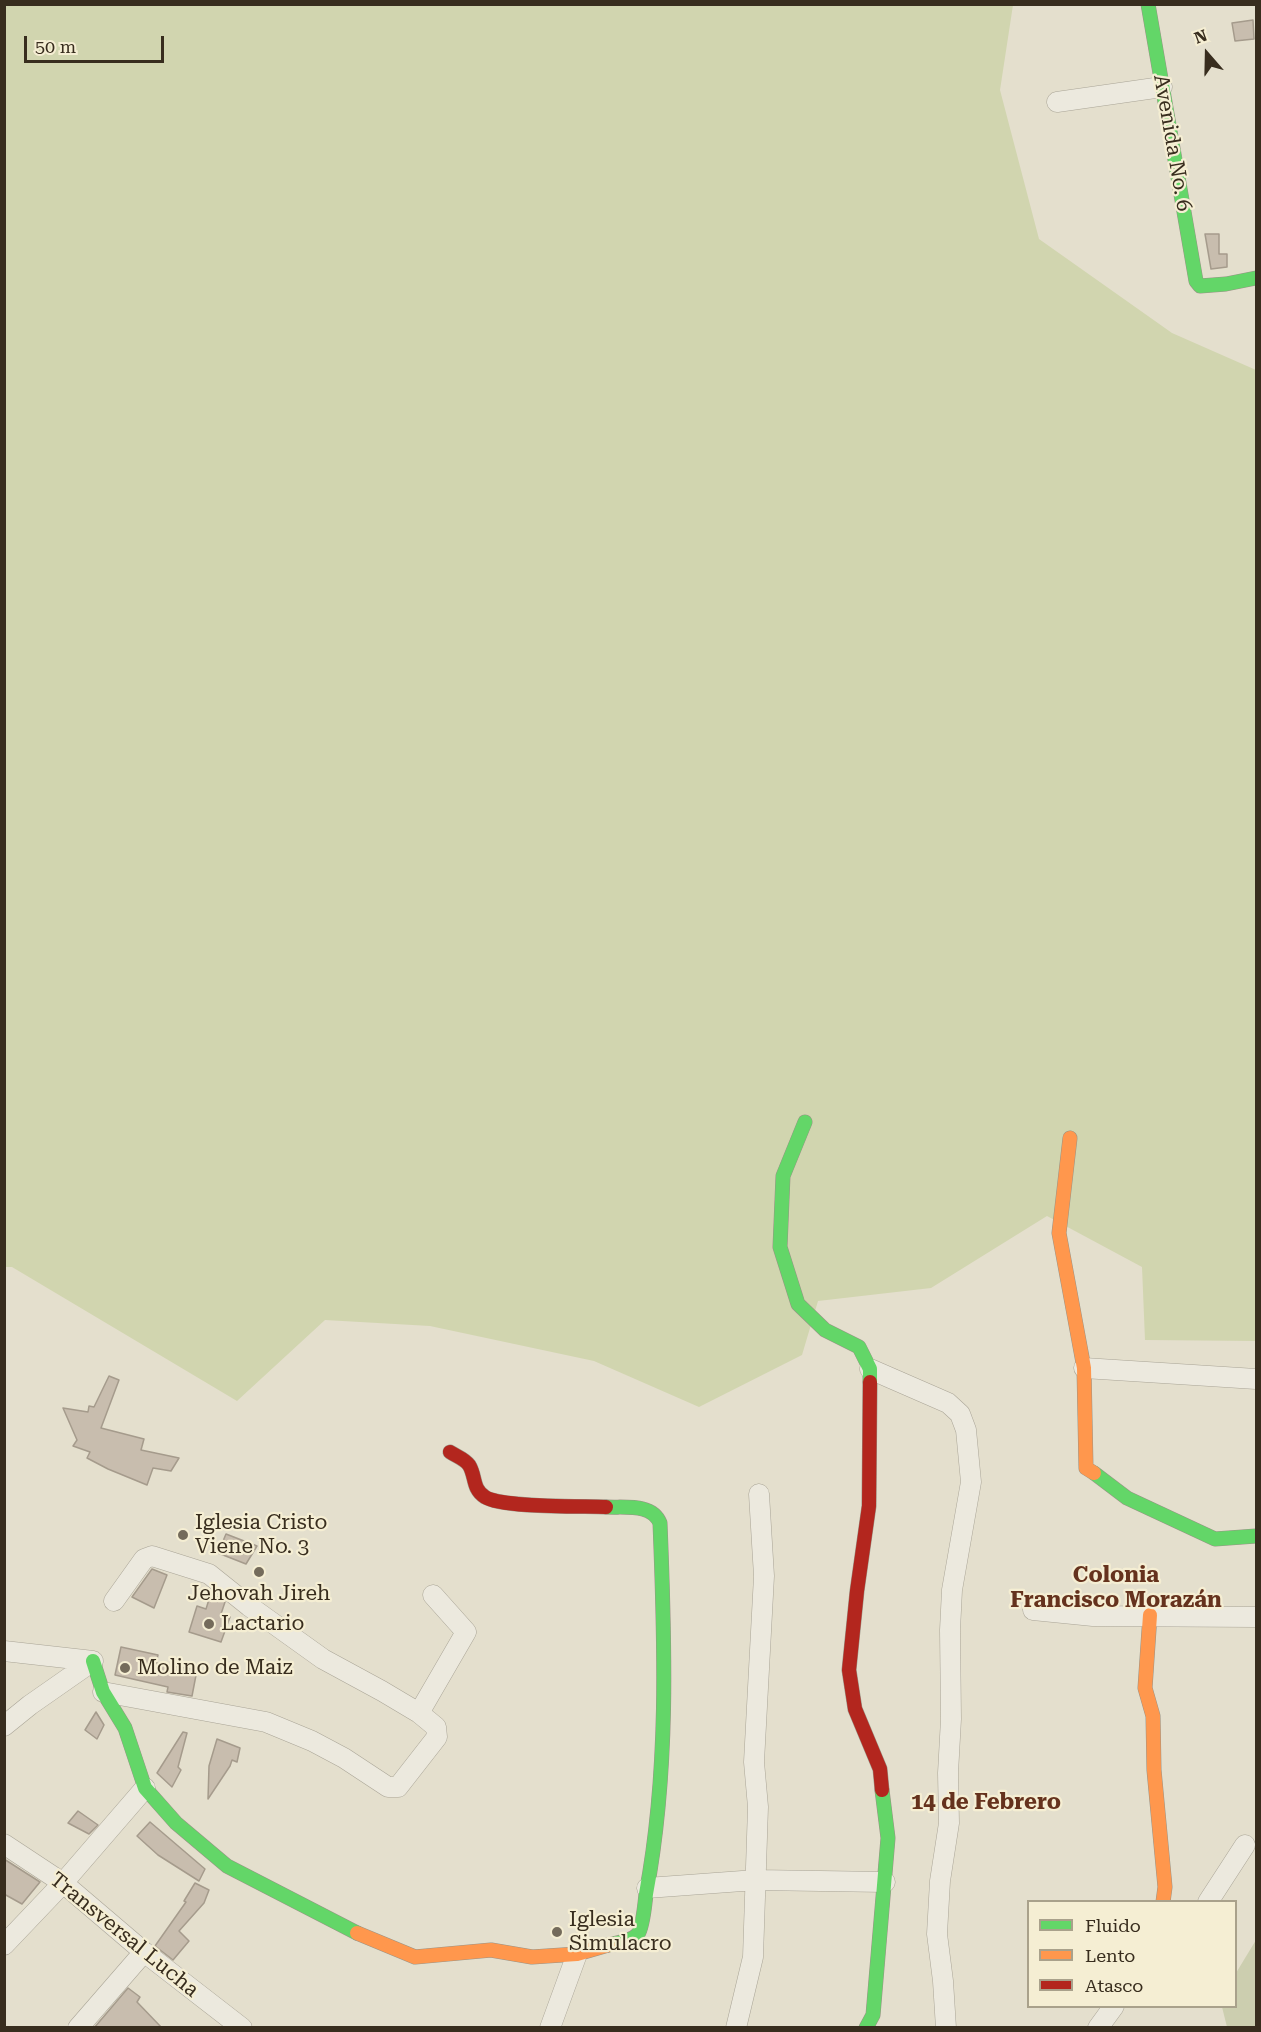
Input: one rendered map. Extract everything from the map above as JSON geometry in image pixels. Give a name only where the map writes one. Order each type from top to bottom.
[{"type":"street","name":"Avenida No. 6","points":[[1148,4],[1196,281],[1200,286],[1257,278]]},
{"type":"street","points":[[1057,102],[1162,87]]},
{"type":"street","points":[[805,1122],[783,1176],[780,1247],[798,1304],[825,1330],[859,1347],[870,1369],[869,1506],[849,1670],[855,1709],[880,1769],[888,1838],[873,2015],[866,2028]]},
{"type":"street","points":[[1070,1138],[1059,1233],[1084,1368],[1086,1468],[1128,1498],[1215,1539],[1257,1536]]},
{"type":"street","points":[[1084,1368],[1257,1379]]},
{"type":"street","points":[[870,1369],[948,1403],[960,1414],[966,1430],[971,1482],[952,1590],[951,1719],[948,1773],[950,1823],[940,1881],[937,1934],[946,2028]]},
{"type":"street","points":[[93,1661],[103,1692],[125,1728],[145,1788],[176,1823],[227,1866],[341,1926],[416,1957],[491,1950],[532,1957],[577,1954],[633,1938],[639,1933],[651,1866],[661,1751],[664,1608],[660,1523],[657,1515],[647,1509],[503,1503],[486,1497],[476,1489],[471,1468],[467,1462],[450,1452]]},
{"type":"street","points":[[736,2028],[753,1957],[758,1806],[754,1762],[764,1576],[759,1494]]},
{"type":"street","points":[[103,1692],[266,1722],[328,1749],[393,1788],[398,1787],[437,1737],[436,1727],[419,1713],[323,1659],[209,1574],[152,1556],[144,1559],[114,1601]]},
{"type":"street","points":[[419,1713],[466,1632],[433,1595]]},
{"type":"street","points":[[1033,1610],[1093,1616],[1257,1617]]},
{"type":"street","points":[[1150,1615],[1145,1688],[1153,1716],[1154,1770],[1165,1887],[1163,1900]]},
{"type":"street","points":[[4,1651],[93,1661]]},
{"type":"street","points":[[4,1726],[93,1661]]},
{"type":"street","points":[[4,1945],[63,1883],[145,1788]]},
{"type":"street","name":"Transversal Lucha","points":[[4,1844],[63,1883],[144,1952],[242,2027]]},
{"type":"street","points":[[1209,1900],[1245,1845]]},
{"type":"street","points":[[647,1888],[756,1880],[885,1882]]},
{"type":"street","points":[[78,2028],[144,1952]]},
{"type":"street","points":[[550,2028],[577,1954]]},
{"type":"street","points":[[1098,2028],[1113,2008]]},
{"type":"green space","points":[[5,5],[1013,5],[1000,90],[1039,239],[1172,333],[1256,370],[1256,1341],[1145,1340],[1142,1267],[1047,1216],[931,1288],[818,1301],[802,1355],[699,1407],[594,1361],[430,1326],[325,1320],[237,1401],[12,1267],[5,1267]]},
{"type":"green space","points":[[1256,1940],[1256,2027],[1227,2027],[1222,2008],[1237,2008],[1237,1971]]},
{"type":"building","points":[[1253,20],[1254,39],[1235,41],[1232,23]]},
{"type":"building","points":[[1205,234],[1219,234],[1219,254],[1227,254],[1227,267],[1211,269]]},
{"type":"building","points":[[109,1376],[119,1380],[101,1428],[144,1439],[141,1450],[179,1458],[171,1471],[153,1468],[147,1485],[87,1458],[90,1452],[73,1446],[77,1440],[63,1408],[88,1412],[89,1406],[94,1407]]},
{"type":"building","points":[[226,1534],[257,1546],[246,1564],[218,1553]]},
{"type":"building","points":[[152,1569],[167,1575],[154,1608],[132,1597]]},
{"type":"building","name":"Lactario","points":[[211,1593],[225,1602],[221,1614],[230,1617],[221,1642],[189,1632],[197,1606],[206,1609]]},
{"type":"building","points":[[121,1647],[158,1655],[156,1663],[197,1670],[192,1696],[167,1692],[168,1687],[115,1675]]},
{"type":"building","points":[[96,1712],[104,1725],[97,1739],[85,1730]]},
{"type":"building","points":[[183,1732],[187,1733],[178,1767],[181,1770],[172,1787],[157,1773]]},
{"type":"building","points":[[217,1739],[240,1748],[237,1762],[232,1760],[208,1799],[209,1766]]},
{"type":"building","points":[[78,1811],[98,1825],[89,1834],[68,1823]]},
{"type":"building","points":[[150,1822],[205,1869],[199,1881],[158,1855],[137,1836]]},
{"type":"building","points":[[4,1859],[40,1882],[22,1904],[4,1894]]},
{"type":"building","points":[[195,1883],[209,1890],[204,1903],[179,1931],[189,1941],[173,1960],[155,1946],[186,1902],[184,1901]]},
{"type":"building","points":[[128,1988],[140,1997],[137,2002],[162,2028],[94,2028]]},
{"type":"traffic: fast","points":[[1148,4],[1196,281],[1200,286],[1256,278]]},
{"type":"traffic: fast","points":[[805,1122],[783,1176],[780,1247],[798,1304],[825,1330],[859,1347],[870,1369],[870,1382]]},
{"type":"traffic: fast","points":[[1094,1473],[1127,1498],[1215,1539],[1256,1536]]},
{"type":"traffic: fast","points":[[606,1507],[644,1509],[651,1512],[660,1523],[664,1662],[659,1802],[642,1921],[638,1934],[608,1945]]},
{"type":"traffic: fast","points":[[93,1661],[103,1692],[125,1728],[145,1788],[176,1823],[227,1866],[357,1933]]},
{"type":"traffic: fast","points":[[866,2028],[873,2015],[888,1838],[882,1790]]},
{"type":"traffic: slow","points":[[1070,1138],[1059,1233],[1084,1368],[1086,1468],[1094,1473]]},
{"type":"traffic: slow","points":[[1150,1615],[1145,1688],[1153,1716],[1154,1770],[1165,1887],[1163,1900]]},
{"type":"traffic: slow","points":[[357,1933],[415,1957],[491,1950],[532,1957],[577,1954],[608,1945]]},
{"type":"traffic: jam","points":[[870,1382],[869,1506],[849,1670],[855,1709],[880,1769],[882,1790]]},
{"type":"traffic: jam","points":[[450,1452],[467,1463],[478,1490],[485,1497],[494,1501],[524,1505],[606,1507]]},
{"type":"place","name":"Iglesia Cristo Viene No. 3","points":[[183,1535]]},
{"type":"place","name":"Jehovah Jireh","points":[[259,1572]]},
{"type":"place","name":"Lactario","points":[[209,1624]]},
{"type":"place","name":"Molino de Maiz","points":[[125,1668]]},
{"type":"place","name":"Iglesia Simulacro","points":[[557,1932]]},
{"type":"district","name":"Colonia Francisco Morazán","points":[[1116,1589]]},
{"type":"district","name":"14 de Febrero","points":[[986,1803]]}]
